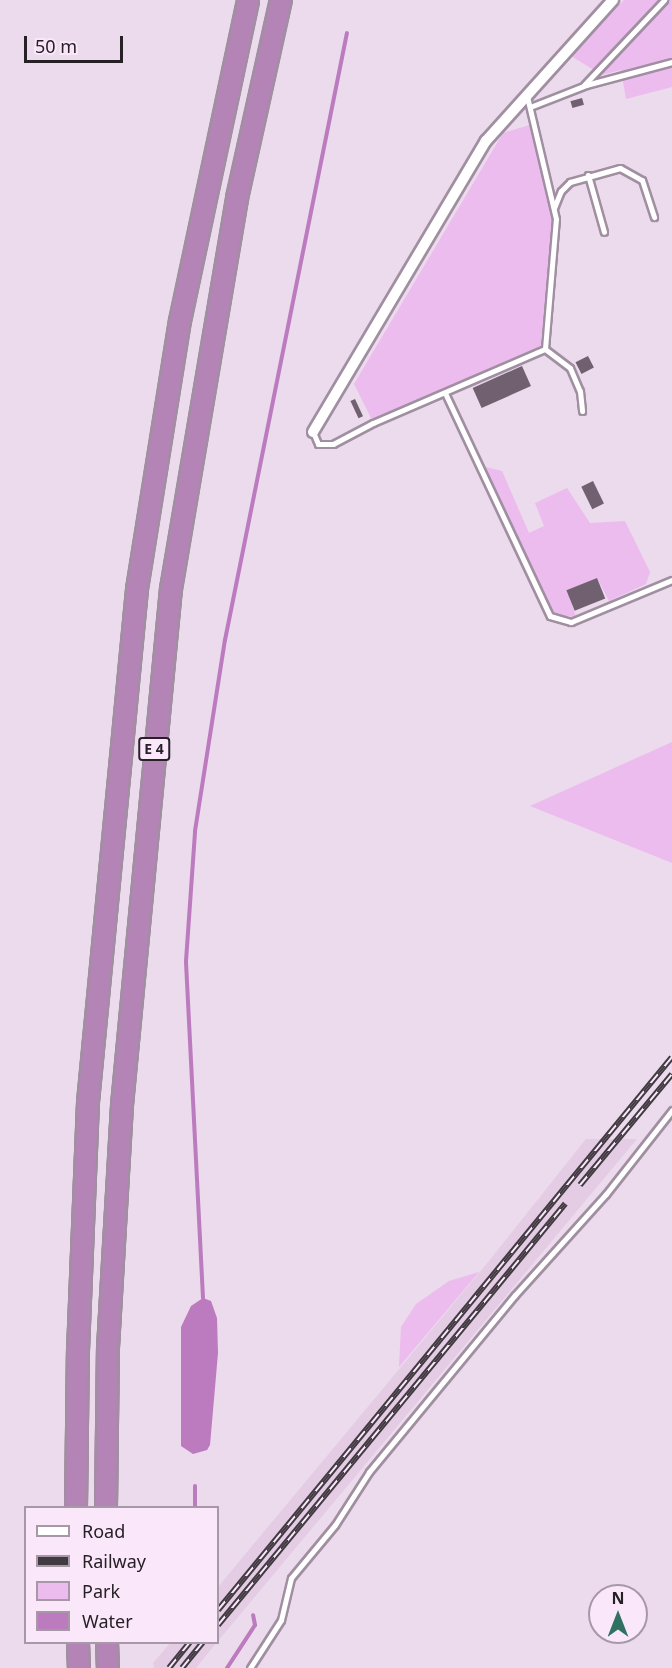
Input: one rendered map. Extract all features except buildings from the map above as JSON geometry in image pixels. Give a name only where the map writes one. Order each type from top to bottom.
[{"type":"highway","name":"E 4","points":[[76,1506],[78,1351],[88,1102],[137,589],[180,321],[248,0]]},
{"type":"highway","name":"E 4","points":[[106,1506],[108,1348],[122,1105],[171,589],[228,243],[281,0]]},
{"type":"highway","points":[[78,1644],[79,1668]]},
{"type":"highway","points":[[107,1644],[108,1668]]},
{"type":"street","points":[[312,432],[486,141],[526,92],[613,0]]},
{"type":"lane","points":[[583,86],[664,0]]},
{"type":"lane","points":[[530,107],[583,86],[672,62]]},
{"type":"lane","points":[[526,92],[555,208],[545,349]]},
{"type":"lane","points":[[555,208],[566,185],[612,168],[632,172],[644,185],[654,217]]},
{"type":"lane","points":[[588,175],[604,232]]},
{"type":"lane","points":[[312,432],[318,444],[333,444],[545,349]]},
{"type":"lane","points":[[545,349],[570,368],[580,391],[582,411]]},
{"type":"lane","points":[[445,393],[550,616],[571,622],[672,580]]},
{"type":"lane","points":[[250,1668],[281,1620],[291,1578],[335,1525],[369,1472],[515,1295],[606,1194],[672,1110]]},
{"type":"shaded area","points":[[586,1139],[637,1139],[219,1640],[219,1586],[489,1261]]},
{"type":"shaded area","points":[[169,1644],[215,1644],[196,1668],[154,1668],[153,1663]]},
{"type":"green space","points":[[624,0],[672,0],[672,87],[626,99],[621,70],[602,75],[571,56]]},
{"type":"green space","points":[[530,125],[552,218],[544,343],[534,351],[372,420],[354,384],[503,133]]},
{"type":"green space","points":[[482,466],[502,471],[529,533],[544,526],[535,503],[567,488],[590,523],[625,521],[650,572],[646,584],[609,601],[597,578],[567,590],[576,617],[556,615],[547,605]]},
{"type":"green space","points":[[672,742],[672,863],[530,806]]},
{"type":"green space","points":[[479,1272],[399,1367],[401,1327],[416,1304],[449,1281]]},
{"type":"water","points":[[203,1298],[211,1301],[217,1318],[218,1353],[210,1445],[207,1450],[193,1454],[181,1446],[181,1327],[191,1306]]},
{"type":"waterway","points":[[203,1298],[186,961],[195,831],[225,640],[347,33]]},
{"type":"waterway","points":[[195,1486],[195,1506]]},
{"type":"waterway","points":[[227,1668],[255,1625],[253,1615]]},
{"type":"railway","points":[[219,1609],[672,1057]]},
{"type":"railway","points":[[580,1185],[672,1074]]},
{"type":"railway","points":[[219,1624],[565,1204]]},
{"type":"railway","points":[[169,1668],[188,1644]]},
{"type":"railway","points":[[182,1668],[201,1644]]}]
